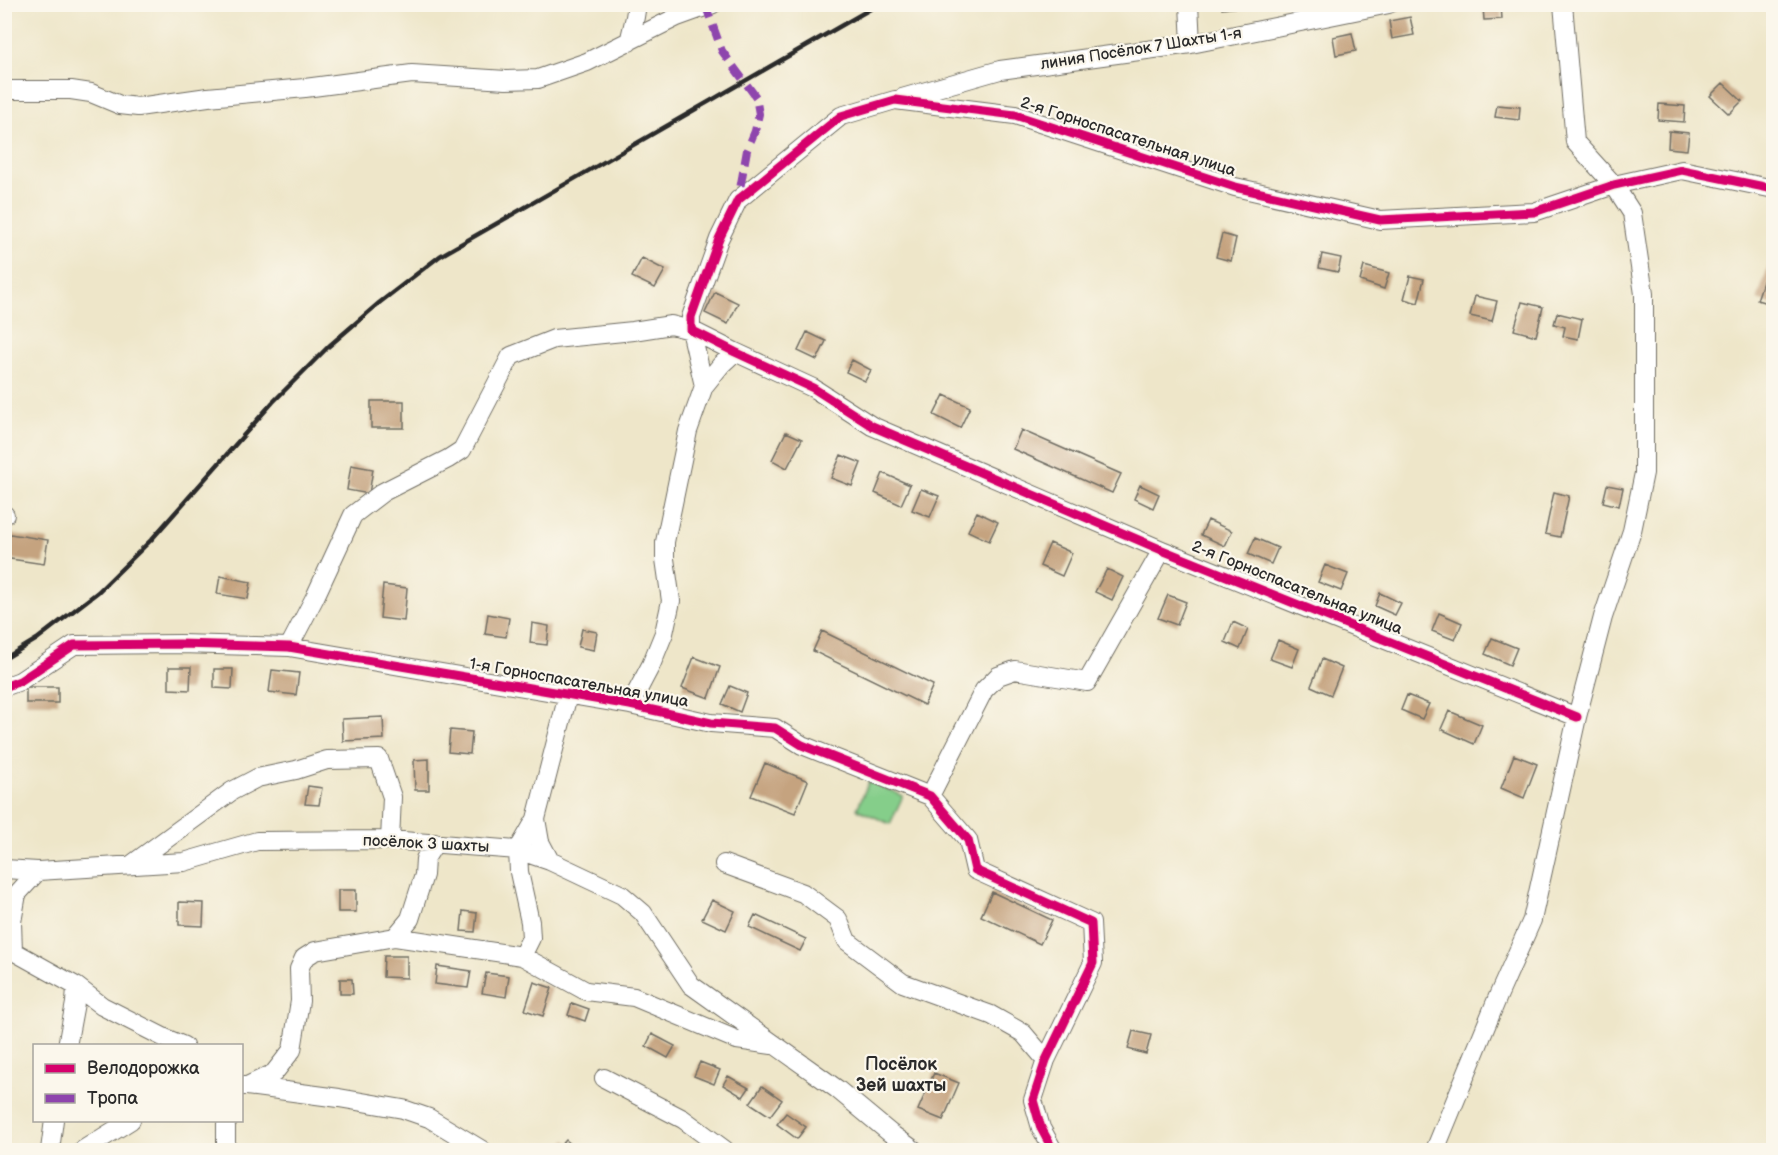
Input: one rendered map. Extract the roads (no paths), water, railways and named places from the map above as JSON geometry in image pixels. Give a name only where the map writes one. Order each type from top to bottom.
[{"type":"street","points":[[629,42],[637,4]]},
{"type":"street","points":[[4,90],[71,90],[91,93],[120,105],[138,106],[412,74],[506,80],[538,79],[587,62],[677,17],[713,4]]},
{"type":"street","points":[[1189,4],[1191,44]]},
{"type":"street","name":"линия Посёлок 7 Шахты 1-я","points":[[895,100],[1000,70],[1191,44],[1389,4]]},
{"type":"street","points":[[1435,1150],[1532,920],[1577,717],[1603,617],[1632,531],[1644,473],[1644,294],[1632,213],[1614,185],[1575,142],[1563,4]]},
{"type":"street","name":"2-я Горноспасательная улица","points":[[1577,717],[1162,550],[872,426],[813,388],[691,330],[691,317],[720,239],[738,200],[841,116],[895,100],[1015,115],[1235,186],[1380,220],[1534,212],[1614,185],[1682,170],[1773,189]]},
{"type":"street","points":[[289,647],[353,515],[383,492],[462,450],[511,356],[554,339],[670,325],[691,330],[704,386]]},
{"type":"street","points":[[630,705],[651,665],[664,633],[669,612],[671,601],[665,542],[688,431],[704,386],[735,352]]},
{"type":"street","points":[[930,796],[984,690],[998,676],[1015,670],[1087,682],[1162,550]]},
{"type":"street","name":"1-я Горноспасательная улица","points":[[4,687],[20,681],[74,645],[180,644],[289,647],[630,705],[711,723],[775,728],[802,745],[930,796],[968,840],[975,870],[1091,923],[1094,963],[1046,1060]]},
{"type":"street","points":[[522,956],[531,938],[530,922],[519,872],[518,850],[536,819],[568,695]]},
{"type":"street","points":[[130,866],[232,791],[257,778],[296,770],[327,760],[379,759],[392,797],[390,840]]},
{"type":"street","points":[[536,819],[540,842],[550,861]]},
{"type":"street","name":"посёлок 3 шахты","points":[[4,869],[38,871],[184,862],[257,841],[390,840],[518,850],[550,861],[622,896],[643,913],[691,985],[837,1089],[914,1150]]},
{"type":"street","points":[[395,937],[410,919],[424,875],[425,860],[435,843]]},
{"type":"street","points":[[724,864],[802,893],[838,919],[847,941],[903,983],[991,1015],[1023,1033],[1046,1060],[1033,1100],[1041,1128],[1053,1150]]},
{"type":"street","points":[[38,871],[17,894],[9,951],[76,986],[102,1006],[178,1044]]},
{"type":"street","name":"посёлок 3 шахты","points":[[243,1087],[273,1073],[292,1050],[300,1000],[299,969],[304,958],[315,951],[395,937],[522,956],[586,991],[634,997],[737,1040],[777,1046]]},
{"type":"street","points":[[67,1044],[76,986]]},
{"type":"street","points":[[604,1078],[683,1119],[725,1150]]},
{"type":"street","points":[[243,1087],[339,1098],[403,1109],[429,1118],[482,1150]]},
{"type":"street","points":[[50,1150],[54,1122]]},
{"type":"street","points":[[83,1150],[128,1122]]},
{"type":"street","points":[[226,1150],[227,1122]]},
{"type":"railway","points":[[4,659],[37,639],[98,592],[151,540],[273,402],[329,346],[379,303],[440,256],[879,4]]},
{"type":"district","name":"Посёлок 3ей шахты","points":[[901,1074]]}]
